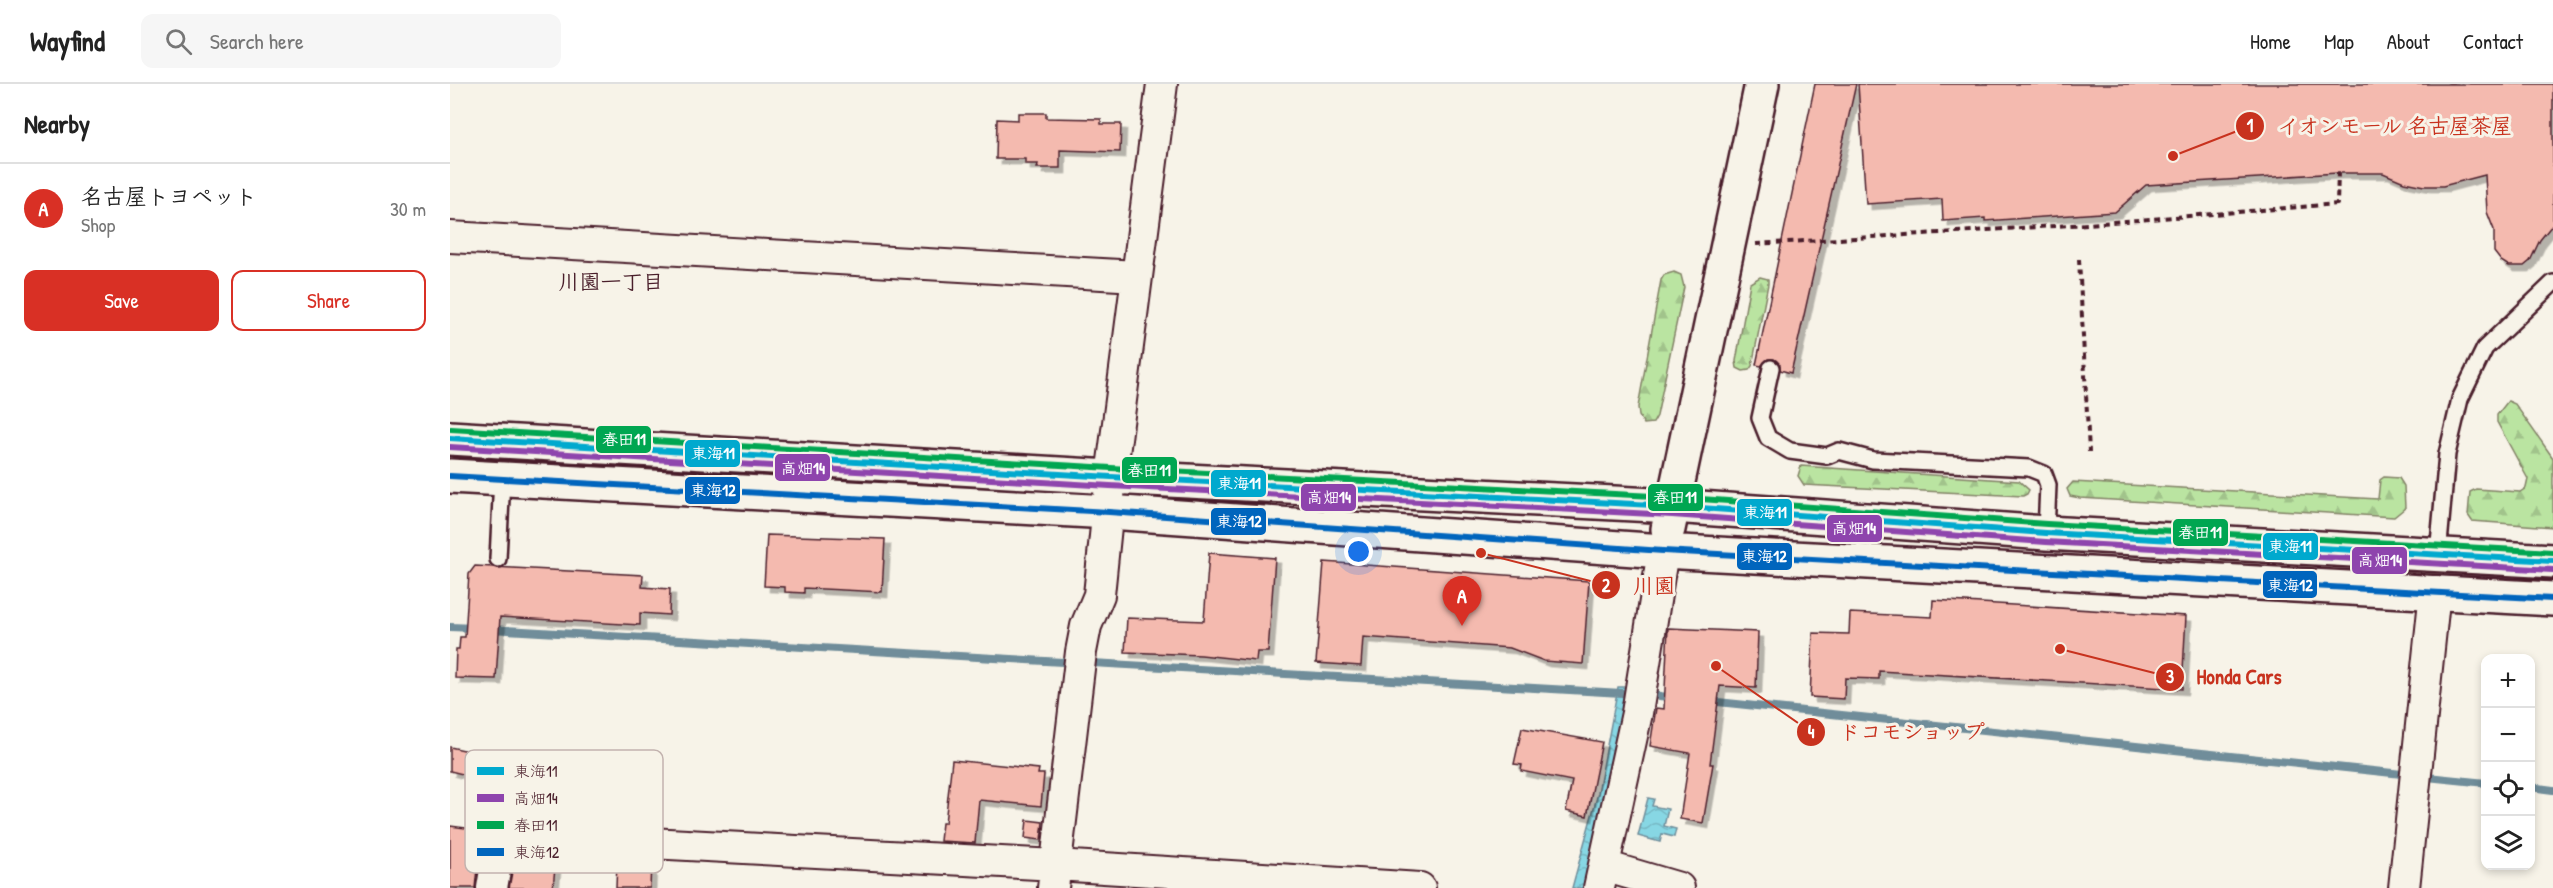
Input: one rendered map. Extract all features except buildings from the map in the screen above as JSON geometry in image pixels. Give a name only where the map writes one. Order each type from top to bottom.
[{"type":"street","points":[[1054,876],[1081,652],[1086,626],[1100,595],[1111,477],[1162,84]]},
{"type":"street","points":[[1679,888],[1602,877],[1637,713],[1663,551],[1761,84]]},
{"type":"street","points":[[450,237],[1137,276]]},
{"type":"street","points":[[450,438],[1111,477],[1673,506],[2046,533],[2553,561]]},
{"type":"street","points":[[450,476],[1109,512],[1663,551],[2553,599]]},
{"type":"street","points":[[2404,888],[2435,591]]},
{"type":"street","points":[[663,847],[1054,876],[1419,888]]},
{"type":"street","points":[[492,888],[495,873]]},
{"type":"lane","points":[[2438,555],[2447,454],[2460,399],[2485,348],[2553,283]]},
{"type":"lane","points":[[1770,368],[1760,418],[1768,438],[1790,452],[1827,456],[1839,451],[1873,460],[2029,468],[2044,474],[2048,485],[2046,533]]},
{"type":"lane","points":[[498,559],[502,478]]},
{"type":"path","points":[[1752,244],[2088,224],[2337,204],[2338,173]]},
{"type":"path","points":[[2079,259],[2089,452]]},
{"type":"green space","points":[[1674,272],[1681,275],[1684,287],[1657,416],[1653,423],[1644,424],[1639,416],[1638,407],[1661,280],[1664,275]]},
{"type":"green space","points":[[1760,277],[1768,279],[1768,284],[1752,366],[1749,370],[1743,371],[1737,368],[1736,361],[1750,283]]},
{"type":"green space","points":[[2508,401],[2515,404],[2553,458],[2553,527],[2472,521],[2468,515],[2470,492],[2476,489],[2520,492],[2526,488],[2528,479],[2497,422],[2497,415]]},
{"type":"green space","points":[[1801,466],[2019,481],[2029,490],[2023,496],[1804,485],[1798,476]]},
{"type":"green space","points":[[2384,477],[2399,478],[2404,486],[2405,508],[2394,517],[2080,498],[2070,496],[2067,489],[2073,482],[2378,499],[2380,480]]},
{"type":"water","points":[[1618,687],[1629,687],[1626,702],[1583,888],[1572,888],[1598,793]]},
{"type":"water","points":[[1648,798],[1654,799],[1652,806],[1668,809],[1664,826],[1676,829],[1674,837],[1662,834],[1660,842],[1638,836]]},
{"type":"waterway","points":[[450,627],[475,628]]},
{"type":"waterway","points":[[490,629],[1063,662]]},
{"type":"waterway","points":[[1092,663],[1622,693]]},
{"type":"waterway","points":[[1652,695],[1675,698]]},
{"type":"waterway","points":[[1708,701],[2402,774]]},
{"type":"waterway","points":[[2427,777],[2481,782]]},
{"type":"waterway","points":[[2535,788],[2553,790]]},
{"type":"transit line","name":"春田11","points":[[451,429],[1111,468],[1673,497],[2047,524],[2553,552]]},
{"type":"transit line","name":"東海11","points":[[450,438],[1111,477],[1673,506],[2046,533],[2553,561]]},
{"type":"transit line","name":"高畑14","points":[[450,447],[1110,486],[1672,515],[2046,542],[2553,570]]},
{"type":"transit line","name":"東海12","points":[[450,476],[1109,512],[1663,551],[2553,599]]},
{"type":"place","name":"イオンモール 名古屋茶屋","points":[[2173,156]]},
{"type":"place","name":"川園","points":[[1481,553]]},
{"type":"place","name":"名古屋トヨペット","points":[[1462,626]]},
{"type":"place","name":"Honda Cars","points":[[2060,649]]},
{"type":"place","name":"ドコモショップ","points":[[1716,666]]},
{"type":"district","name":"川園一丁目","points":[[611,282]]}]
